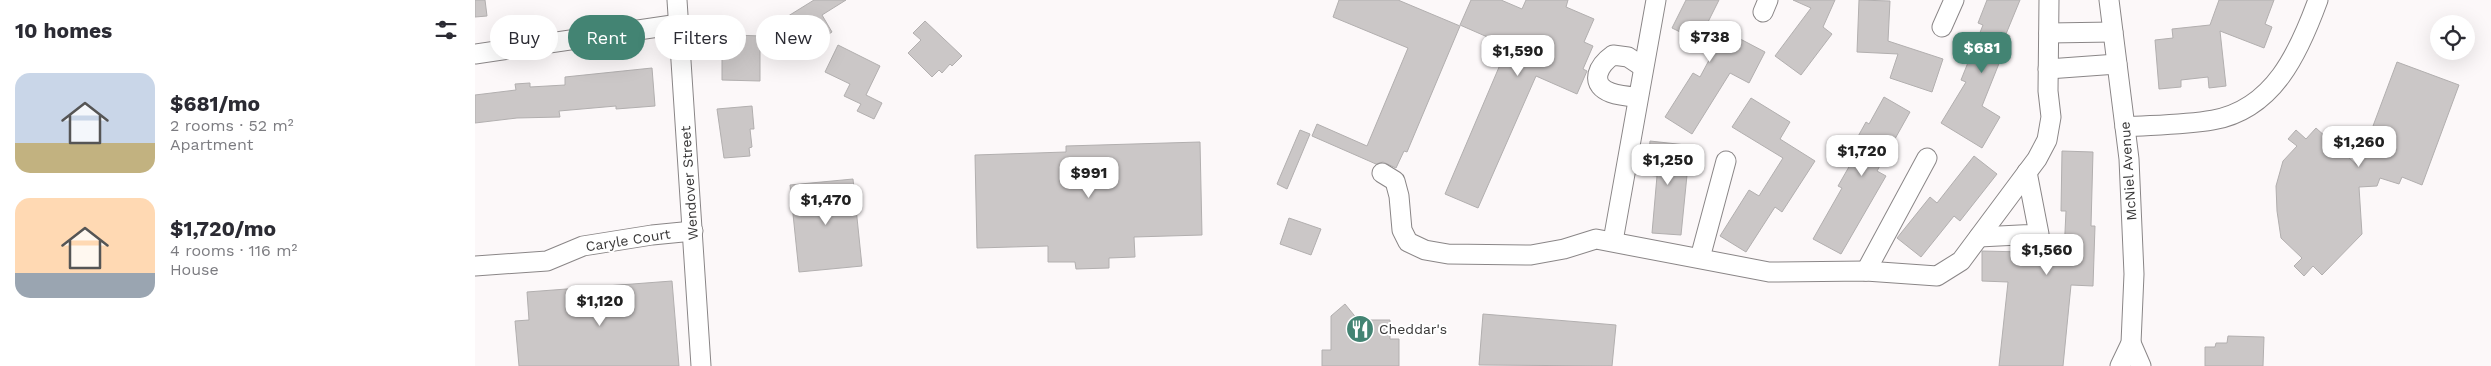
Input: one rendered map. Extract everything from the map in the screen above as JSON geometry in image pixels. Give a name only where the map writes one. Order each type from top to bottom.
[{"type":"street","name":"Wendover Street","points":[[677,0],[678,15]]},
{"type":"street","points":[[1613,241],[1637,97],[1656,0]]},
{"type":"street","points":[[1942,27],[1954,0]]},
{"type":"street","points":[[1382,173],[1395,182],[1399,196],[1402,230],[1409,242],[1425,250],[1448,254],[1531,255],[1564,249],[1596,239],[1769,272],[1866,271],[1937,276],[1961,261],[2037,159],[2051,129],[2048,69],[2049,0]]},
{"type":"street","name":"McNiel Avenue","points":[[2109,0],[2125,127],[2134,274],[2131,343],[2120,366]]},
{"type":"street","points":[[2125,127],[2214,120],[2245,109],[2278,82],[2303,42],[2318,0]]},
{"type":"street","points":[[475,54],[655,28]]},
{"type":"street","points":[[2049,33],[2113,32]]},
{"type":"street","points":[[1637,97],[1622,96],[1603,89],[1599,83],[1598,75],[1606,60],[1613,56],[1634,59],[1643,66]]},
{"type":"street","name":"Wendover Street","points":[[681,60],[701,366]]},
{"type":"street","points":[[2048,69],[2117,64]]},
{"type":"street","points":[[1866,271],[1927,158]]},
{"type":"street","points":[[1700,258],[1726,161]]},
{"type":"street","points":[[1979,237],[2039,234],[2027,172]]},
{"type":"street","name":"Caryle Court","points":[[475,266],[547,262],[583,246],[636,237],[693,231]]},
{"type":"street","name":"McNiel Avenue","points":[[2131,343],[2141,366]]},
{"type":"building","points":[[475,0],[485,0],[487,16],[475,17]]},
{"type":"building","points":[[814,0],[846,0],[822,15],[790,15]]},
{"type":"building","points":[[1339,0],[1398,0],[1460,26],[1407,152],[1404,151],[1396,168],[1383,162],[1376,164],[1312,136],[1317,124],[1367,146],[1408,48],[1333,17]]},
{"type":"building","points":[[1471,0],[1501,0],[1522,9],[1526,0],[1568,0],[1566,7],[1594,19],[1584,42],[1593,46],[1583,69],[1587,71],[1577,94],[1536,76],[1478,208],[1445,194],[1508,46],[1460,25]]},
{"type":"building","points":[[1686,0],[1719,0],[1708,22],[1765,52],[1749,83],[1730,73],[1692,134],[1665,117],[1693,73],[1700,77],[1715,49],[1672,28]]},
{"type":"building","points":[[1793,0],[1835,0],[1823,27],[1832,34],[1801,75],[1775,56],[1811,8]]},
{"type":"building","points":[[1859,0],[1890,1],[1888,41],[1943,59],[1932,92],[1890,78],[1898,54],[1857,52]]},
{"type":"building","points":[[1987,0],[2020,0],[2006,34],[2010,36],[1982,106],[2000,117],[1982,148],[1941,123],[1966,82],[1961,80],[1983,25],[1978,23]]},
{"type":"building","points":[[2219,0],[2274,0],[2265,24],[2272,27],[2264,48],[2220,31],[2226,86],[2209,88],[2208,77],[2181,80],[2181,87],[2159,89],[2155,40],[2173,38],[2172,29],[2210,25]]},
{"type":"building","points":[[925,21],[962,56],[952,66],[950,64],[942,73],[939,70],[932,77],[908,53],[921,40],[913,33]]},
{"type":"building","points":[[746,35],[756,36],[756,60],[760,60],[760,81],[722,80],[722,60],[746,60]]},
{"type":"building","points":[[838,45],[880,66],[866,95],[882,103],[874,119],[857,111],[861,104],[844,96],[850,84],[825,72]]},
{"type":"building","points":[[2397,62],[2459,85],[2422,185],[2402,177],[2399,184],[2380,178],[2377,186],[2359,187],[2362,234],[2322,275],[2313,266],[2304,276],[2294,266],[2302,258],[2281,238],[2277,211],[2276,186],[2283,161],[2297,146],[2288,139],[2296,130],[2306,139],[2316,128],[2358,166]]},
{"type":"building","points":[[652,68],[655,106],[616,109],[616,106],[559,111],[560,117],[517,118],[475,123],[475,95],[516,90],[515,84],[530,83],[530,87],[565,85],[565,77]]},
{"type":"building","points":[[1884,97],[1910,112],[1877,171],[1886,176],[1841,254],[1813,239],[1842,188],[1838,186],[1862,144],[1856,140],[1866,122],[1869,124]]},
{"type":"building","points":[[1751,98],[1790,122],[1780,139],[1815,161],[1782,212],[1775,207],[1746,252],[1720,236],[1749,190],[1759,196],[1783,158],[1732,127]]},
{"type":"building","points":[[752,106],[754,129],[750,129],[752,147],[749,148],[750,156],[724,158],[717,109]]},
{"type":"building","points":[[1300,130],[1310,134],[1287,189],[1277,184]]},
{"type":"building","points":[[1650,141],[1686,145],[1683,174],[1687,175],[1681,235],[1652,233],[1657,176],[1647,175]]},
{"type":"building","points":[[1200,142],[1202,235],[1134,237],[1135,257],[1109,258],[1109,268],[1076,269],[1075,262],[1048,262],[1048,246],[977,248],[975,155],[1066,152],[1066,146]]},
{"type":"building","points":[[2062,151],[2093,152],[2091,226],[2095,226],[2093,286],[2071,285],[2063,366],[1999,366],[2008,282],[1982,281],[1982,251],[2064,253],[2066,211],[2061,211]]},
{"type":"building","points":[[1974,156],[1997,174],[1960,221],[1954,216],[1921,257],[1897,238],[1930,197],[1937,203]]},
{"type":"building","points":[[853,179],[862,266],[799,272],[790,185]]},
{"type":"building","points":[[1289,218],[1321,229],[1311,255],[1280,244]]},
{"type":"building","points":[[672,281],[679,366],[519,366],[515,321],[529,320],[527,292]]},
{"type":"building","name":"Cheddar's","points":[[1345,304],[1358,320],[1390,320],[1390,339],[1399,339],[1399,366],[1322,366],[1322,350],[1331,350],[1331,316]]},
{"type":"building","points":[[1483,314],[1616,325],[1612,366],[1479,365]]},
{"type":"building","points":[[2228,336],[2264,337],[2263,366],[2205,366],[2205,347],[2215,347],[2216,343],[2227,343]]},
{"type":"place","name":"Cheddar's","points":[[1360,329]]}]
